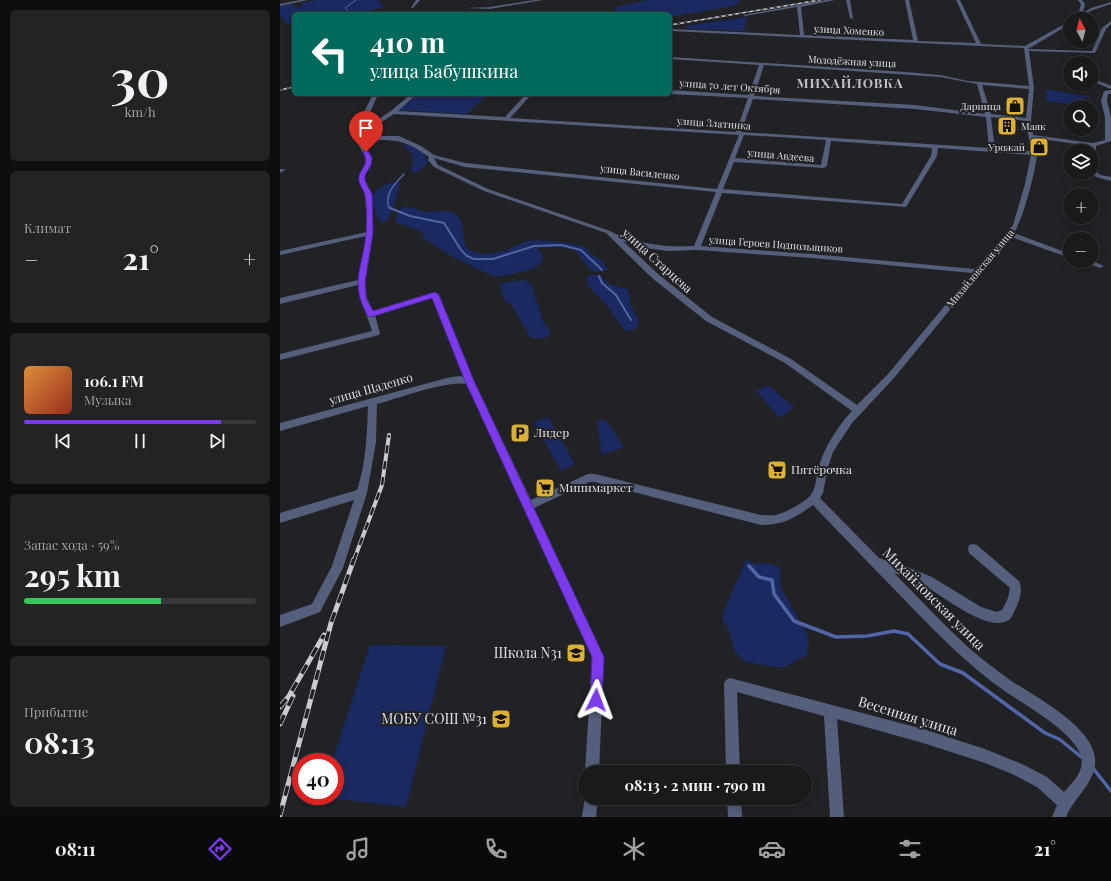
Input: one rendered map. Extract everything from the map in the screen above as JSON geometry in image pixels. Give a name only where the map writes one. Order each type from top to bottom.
[{"type":"street","points":[[280,5],[306,0]]},
{"type":"street","points":[[412,7],[418,0]]},
{"type":"street","points":[[468,8],[490,8],[541,0]]},
{"type":"street","points":[[745,15],[833,0]]},
{"type":"street","points":[[848,0],[852,18]]},
{"type":"street","points":[[907,0],[916,42]]},
{"type":"street","points":[[958,0],[979,45]]},
{"type":"street","points":[[1081,12],[1082,2],[1092,9]]},
{"type":"street","points":[[1087,12],[1111,3]]},
{"type":"street","points":[[1103,5],[1111,8]]},
{"type":"street","points":[[799,6],[802,36]]},
{"type":"street","name":"улица Хоменко","points":[[672,30],[979,45],[1091,53],[1094,52],[1102,30],[1111,22]]},
{"type":"street","points":[[1026,49],[1063,26]]},
{"type":"street","name":"Михайловская улица","points":[[1026,49],[1032,88],[1028,120],[1034,153],[1033,165],[1020,214],[1010,234],[977,271],[891,376],[849,420],[829,451],[823,467],[818,493],[814,499],[958,647],[1006,684],[1043,708],[1070,731],[1084,746],[1088,755],[1088,769],[1082,783],[1065,803]]},
{"type":"street","name":"Молодёжная улица","points":[[672,58],[906,73],[940,76],[979,84],[1032,88]]},
{"type":"street","name":"улица Героев Подпольщиков","points":[[762,64],[732,160],[697,248],[812,256],[977,271]]},
{"type":"street","points":[[1099,82],[1111,88]]},
{"type":"street","points":[[979,84],[989,115],[989,130],[992,150]]},
{"type":"street","name":"улица 70 лет Октября","points":[[672,92],[915,107],[1028,120]]},
{"type":"street","points":[[1097,144],[1108,141],[1108,117],[1104,101],[1106,92],[1111,92]]},
{"type":"street","points":[[359,137],[412,96]]},
{"type":"street","points":[[506,119],[527,96]]},
{"type":"street","points":[[280,357],[376,333],[371,314],[363,298],[361,282],[370,233],[368,194],[362,181],[362,175],[370,158],[359,137],[362,122],[374,97]]},
{"type":"street","name":"улица Златника","points":[[392,112],[740,133],[1034,153]]},
{"type":"street","points":[[1031,136],[1086,144]]},
{"type":"street","name":"улица Василенко","points":[[359,137],[400,138],[419,147],[432,156],[453,163],[471,166],[720,191],[904,206],[934,156],[935,146]]},
{"type":"street","name":"улица Авдеева","points":[[732,160],[822,167],[824,166],[829,139]]},
{"type":"street","name":"улица Старцева","points":[[432,156],[431,160],[436,166],[486,190],[601,230],[614,236],[655,276],[709,319],[728,331],[788,361],[857,410]]},
{"type":"street","points":[[1099,176],[1111,179]]},
{"type":"street","points":[[280,253],[370,233]]},
{"type":"street","points":[[1010,234],[1063,253]]},
{"type":"street","points":[[614,236],[658,248],[675,250],[697,248]]},
{"type":"street","points":[[280,301],[361,282]]},
{"type":"street","points":[[371,314],[435,295],[470,381],[598,657],[592,765]]},
{"type":"street","name":"улица Щаденко","points":[[280,427],[447,381],[459,379],[470,381]]},
{"type":"street","points":[[280,621],[316,608],[337,568],[365,482],[371,442],[373,401]]},
{"type":"street","points":[[529,506],[588,478],[595,478],[761,520],[775,520],[782,518],[792,514],[814,499]]},
{"type":"street","points":[[280,518],[362,493]]},
{"type":"street","points":[[877,563],[918,576],[984,614],[998,617],[1004,616],[1008,612],[1015,596],[1016,585],[973,549]]},
{"type":"street","name":"Весенняя улица","points":[[733,765],[730,684],[923,736],[991,759],[1030,775],[1042,782],[1065,803]]},
{"type":"street","points":[[830,710],[837,817]]},
{"type":"street","points":[[1059,817],[1065,803]]},
{"type":"street","points":[[589,817],[590,805]]},
{"type":"street","points":[[734,805],[735,817]]},
{"type":"shaded area","points":[[317,0],[377,0],[385,7],[364,12],[292,12],[292,24],[286,23],[280,15],[280,6],[294,4],[293,7],[300,7],[303,3]]},
{"type":"shaded area","points":[[648,0],[738,0],[740,2],[734,6],[672,17],[672,12],[614,12],[616,7]]},
{"type":"shaded area","points":[[747,17],[744,31],[688,29],[686,26]]},
{"type":"shaded area","points":[[1046,89],[1093,97],[1083,98],[1083,100],[1063,100],[1063,103],[1046,101]]},
{"type":"shaded area","points":[[416,96],[486,96],[467,114],[398,110]]},
{"type":"shaded area","points":[[405,144],[420,150],[427,159],[427,163],[419,171],[414,173],[410,171],[413,163],[413,157],[404,145]]},
{"type":"shaded area","points":[[393,182],[399,182],[401,184],[389,218],[382,223],[374,208],[374,194],[380,188]]},
{"type":"shaded area","points":[[410,207],[426,212],[452,212],[460,219],[462,224],[466,247],[475,252],[486,254],[498,253],[527,241],[565,243],[585,247],[589,252],[603,262],[608,269],[595,272],[587,266],[575,250],[558,247],[537,248],[543,256],[543,260],[538,266],[530,270],[503,276],[493,276],[453,257],[425,239],[421,231],[398,223],[396,221],[397,215],[400,209]]},
{"type":"shaded area","points":[[591,275],[600,275],[610,285],[627,289],[630,303],[639,321],[636,329],[626,331],[621,326],[605,303],[588,286],[586,277]]},
{"type":"shaded area","points":[[522,280],[531,284],[543,321],[551,333],[548,337],[536,339],[531,338],[511,305],[505,301],[500,288],[501,283]]},
{"type":"shaded area","points":[[768,385],[794,407],[780,418],[756,391]]},
{"type":"shaded area","points":[[548,417],[575,464],[561,471],[534,422]]},
{"type":"shaded area","points":[[606,420],[624,447],[602,455],[597,421]]},
{"type":"shaded area","points":[[746,560],[756,564],[767,563],[780,567],[780,586],[809,638],[807,655],[783,668],[746,662],[735,652],[729,631],[722,617]]},
{"type":"shaded area","points":[[370,645],[446,646],[406,807],[344,800],[344,753],[335,753]]},
{"type":"waterway","points":[[349,12],[345,8],[356,0]]},
{"type":"waterway","points":[[392,209],[389,208],[388,203],[389,193],[404,174]]},
{"type":"waterway","points":[[390,208],[410,216],[444,223],[461,250],[467,256],[474,259],[493,259],[534,246],[561,245],[581,250],[602,270]]},
{"type":"waterway","points":[[599,276],[602,283],[616,295],[631,320]]},
{"type":"waterway","points":[[749,566],[759,577],[772,580],[774,594],[794,621],[836,637],[867,636],[894,631],[908,634],[940,664],[963,673],[1045,733],[1059,739],[1084,759]]},
{"type":"waterway","points":[[1092,767],[1111,791]]},
{"type":"railway","points":[[672,25],[820,0]]},
{"type":"railway","points":[[280,90],[292,87]]},
{"type":"railway","points":[[354,560],[382,485],[389,435]]},
{"type":"railway","points":[[280,815],[331,623],[354,559]]},
{"type":"railway","points":[[280,707],[289,696],[324,635]]},
{"type":"railway","points":[[280,724],[293,696]]},
{"type":"place","name":"Дарница","points":[[1015,106]]},
{"type":"place","name":"Маяк","points":[[1007,126]]},
{"type":"place","name":"Урожай","points":[[1039,147]]},
{"type":"place","name":"Лидер","points":[[520,433]]},
{"type":"place","name":"Пятёрочка","points":[[777,470]]},
{"type":"place","name":"Минимаркет","points":[[545,488]]},
{"type":"place","name":"Школа N31","points":[[576,653]]},
{"type":"place","name":"МОБУ СОШ №31","points":[[501,719]]},
{"type":"district","name":"МИХАЙЛОВКА","points":[[850,83]]},
{"type":"route","points":[[366,152],[370,158],[362,175],[362,181],[368,194],[370,233],[361,282],[363,298],[371,314],[435,295],[470,381],[598,657],[596,700]]}]
